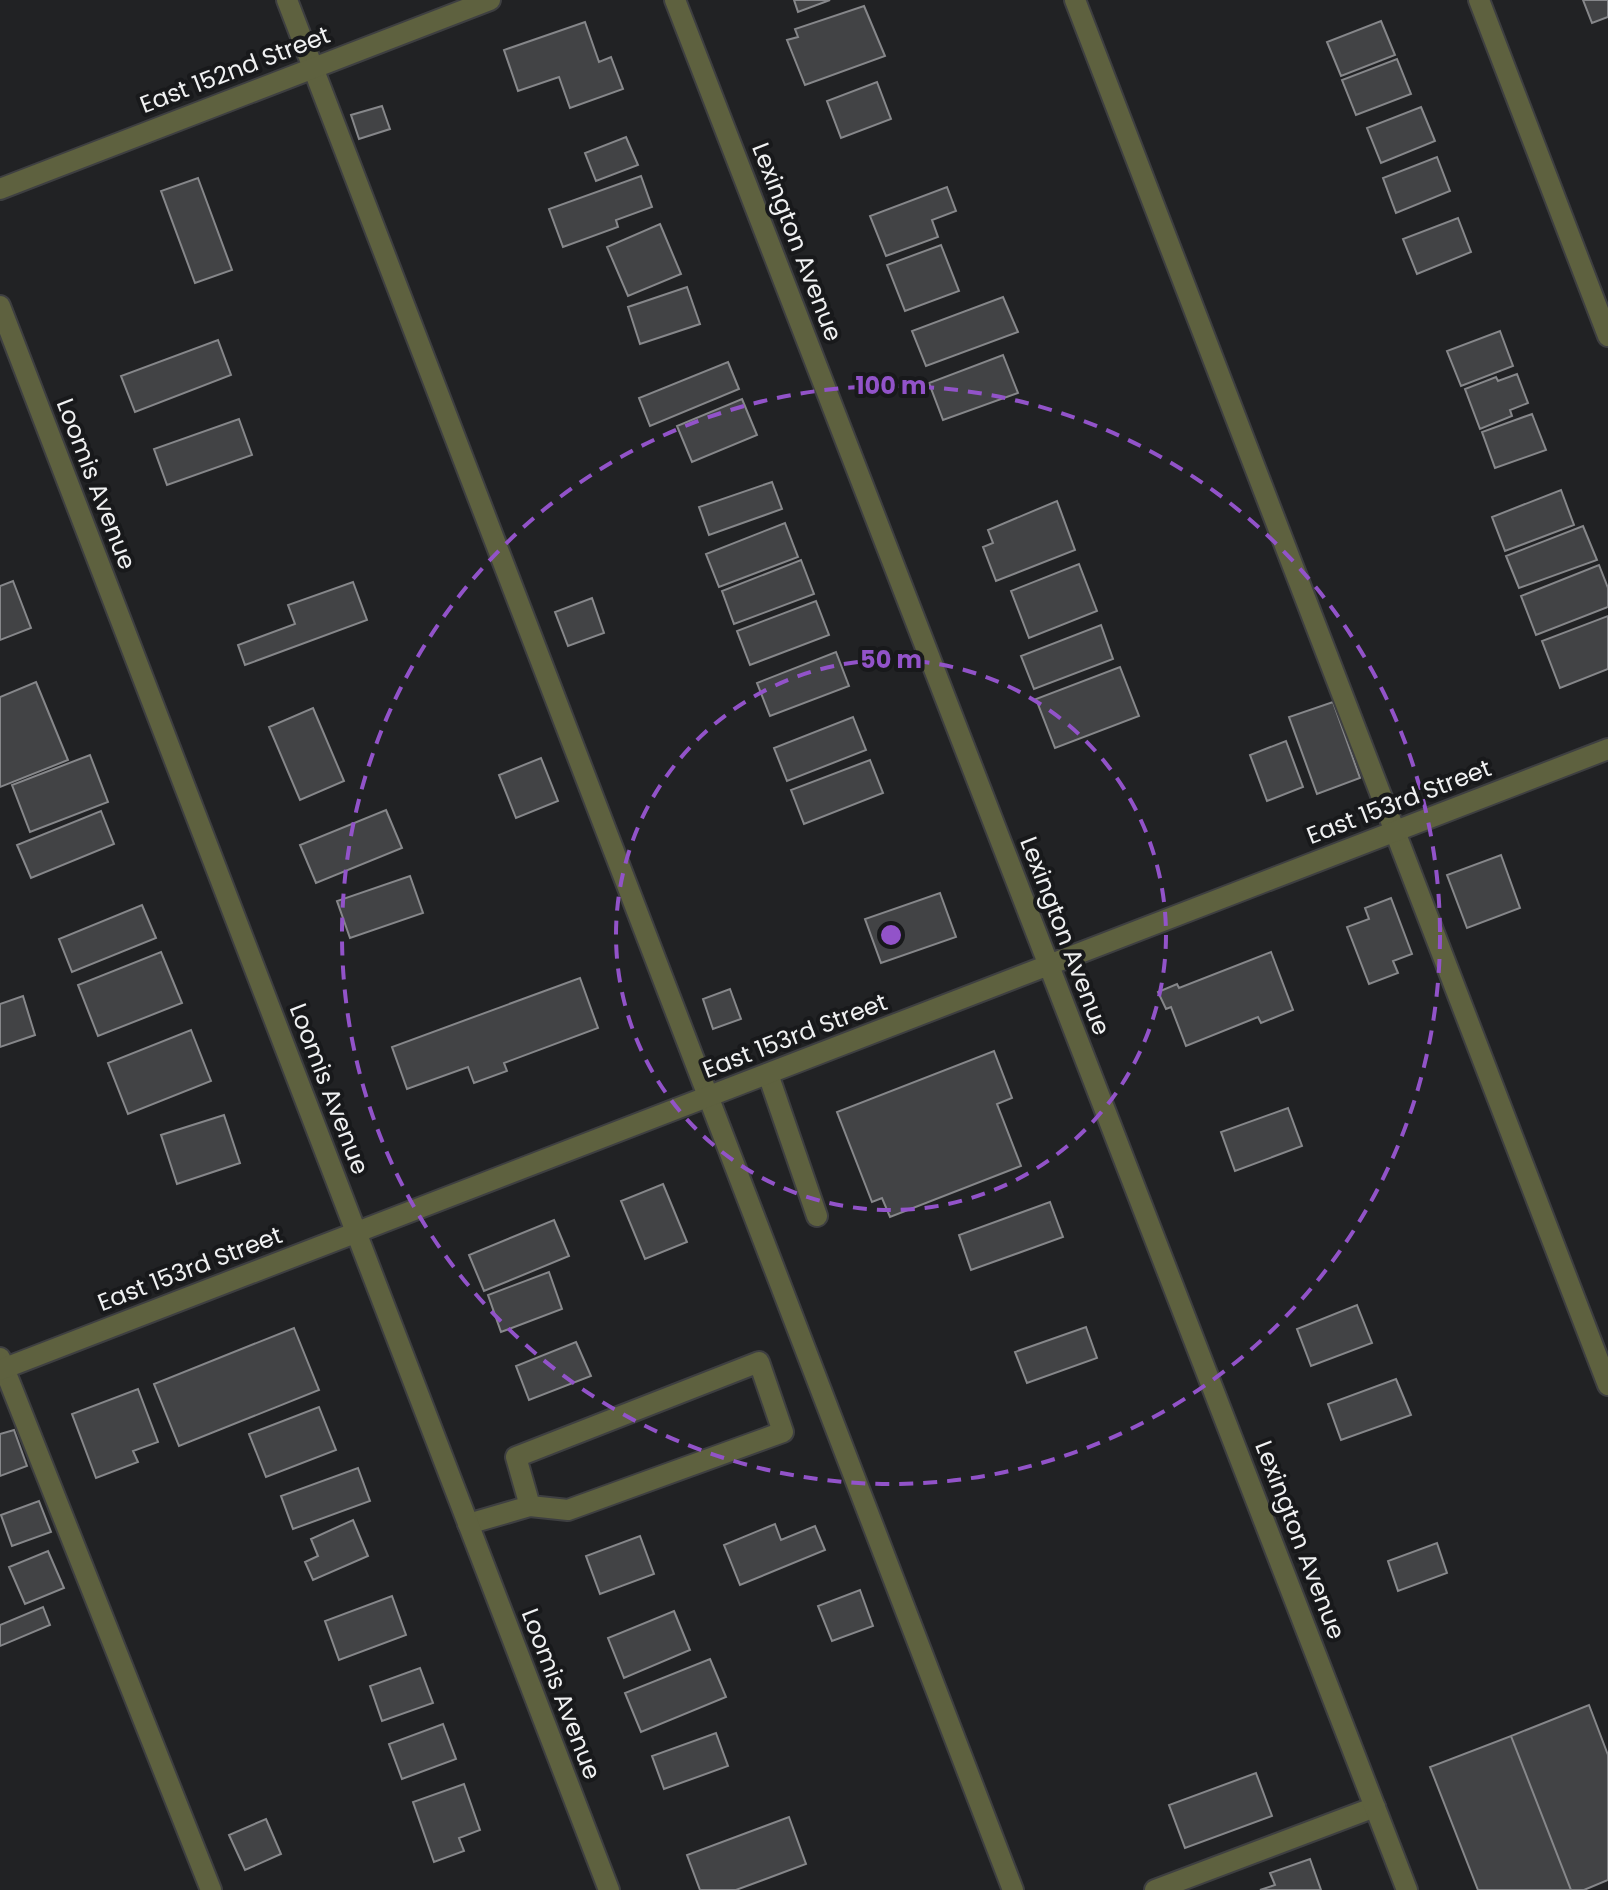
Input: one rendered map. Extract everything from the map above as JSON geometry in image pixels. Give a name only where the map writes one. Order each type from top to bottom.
[{"type":"street","points":[[287,0],[1013,1890]]},
{"type":"street","name":"East 152nd Street","points":[[0,189],[490,0]]},
{"type":"street","name":"Lexington Avenue","points":[[675,0],[1407,1890]]},
{"type":"street","points":[[1075,0],[1608,1385]]},
{"type":"street","points":[[1479,0],[1608,336]]},
{"type":"street","name":"Loomis Avenue","points":[[0,306],[609,1890]]},
{"type":"street","name":"East 153rd Street","points":[[1,1366],[356,1233],[1608,749]]},
{"type":"street","points":[[768,1074],[817,1216]]},
{"type":"street","points":[[468,1524],[530,1506],[568,1510],[783,1432],[759,1362],[516,1457],[530,1506]]},
{"type":"street","points":[[1,1366],[211,1890]]},
{"type":"street","points":[[1155,1890],[1375,1807]]},
{"type":"building","points":[[794,0],[830,0],[798,12]]},
{"type":"building","points":[[1583,0],[1608,0],[1608,17],[1592,23]]},
{"type":"building","points":[[864,6],[885,56],[805,85],[787,40],[798,37],[795,29]]},
{"type":"building","points":[[1381,21],[1395,55],[1341,76],[1327,42]]},
{"type":"building","points":[[585,22],[599,62],[611,57],[623,89],[570,108],[559,77],[518,91],[504,50]]},
{"type":"building","points":[[1397,59],[1411,94],[1356,115],[1342,80]]},
{"type":"building","points":[[877,82],[891,119],[841,138],[827,101]]},
{"type":"building","points":[[382,106],[390,129],[359,139],[351,115]]},
{"type":"building","points":[[1421,107],[1435,141],[1381,163],[1367,128]]},
{"type":"building","points":[[626,137],[638,165],[596,181],[585,153]]},
{"type":"building","points":[[1437,157],[1450,191],[1396,213],[1383,178]]},
{"type":"building","points":[[641,176],[652,207],[616,220],[618,227],[563,247],[549,209]]},
{"type":"building","points":[[198,178],[232,270],[195,283],[161,191]]},
{"type":"building","points":[[947,187],[956,211],[932,220],[938,237],[886,256],[870,216]]},
{"type":"building","points":[[1458,218],[1471,252],[1417,274],[1403,239]]},
{"type":"building","points":[[660,224],[681,274],[628,296],[607,247]]},
{"type":"building","points":[[941,245],[959,291],[905,311],[887,265]]},
{"type":"building","points":[[687,287],[700,324],[640,344],[628,307]]},
{"type":"building","points":[[1003,297],[1018,332],[926,366],[912,331]]},
{"type":"building","points":[[1500,331],[1513,366],[1461,386],[1447,351]]},
{"type":"building","points":[[218,340],[231,375],[135,412],[121,376]]},
{"type":"building","points":[[1003,355],[1018,393],[943,420],[929,383]]},
{"type":"building","points":[[728,362],[739,389],[650,426],[639,398]]},
{"type":"building","points":[[1517,374],[1528,403],[1510,410],[1512,416],[1480,429],[1465,389],[1496,377],[1498,381]]},
{"type":"building","points":[[742,399],[757,435],[692,462],[677,426]]},
{"type":"building","points":[[1532,414],[1546,450],[1495,468],[1482,432]]},
{"type":"building","points":[[239,419],[252,455],[167,485],[154,449]]},
{"type":"building","points":[[772,482],[782,509],[709,535],[699,507]]},
{"type":"building","points":[[1561,490],[1574,525],[1505,551],[1492,517]]},
{"type":"building","points":[[1057,501],[1075,550],[996,581],[983,547],[993,543],[988,530]]},
{"type":"building","points":[[785,523],[798,557],[719,587],[706,554]]},
{"type":"building","points":[[1583,526],[1597,560],[1519,588],[1506,556]]},
{"type":"building","points":[[801,560],[814,594],[734,624],[722,591]]},
{"type":"building","points":[[1079,564],[1097,611],[1029,638],[1011,591]]},
{"type":"building","points":[[1599,565],[1608,588],[1608,607],[1536,635],[1521,596]]},
{"type":"building","points":[[13,581],[31,628],[0,640],[0,586]]},
{"type":"building","points":[[353,582],[367,620],[245,665],[238,645],[295,624],[288,605]]},
{"type":"building","points":[[592,598],[604,633],[568,646],[555,612]]},
{"type":"building","points":[[816,601],[829,635],[750,665],[737,631]]},
{"type":"building","points":[[1608,616],[1608,669],[1560,688],[1542,641]]},
{"type":"building","points":[[1101,625],[1113,659],[1034,689],[1021,656]]},
{"type":"building","points":[[836,652],[849,686],[770,716],[757,683]]},
{"type":"building","points":[[1120,667],[1139,716],[1055,748],[1036,699]]},
{"type":"building","points":[[36,682],[68,760],[0,787],[0,697]]},
{"type":"building","points":[[1333,702],[1360,778],[1317,794],[1289,717]]},
{"type":"building","points":[[313,708],[344,781],[300,800],[269,727]]},
{"type":"building","points":[[853,717],[866,750],[787,781],[774,748]]},
{"type":"building","points":[[1286,741],[1303,787],[1267,801],[1250,755]]},
{"type":"building","points":[[90,755],[108,802],[30,832],[12,785]]},
{"type":"building","points":[[541,758],[558,801],[516,818],[499,775]]},
{"type":"building","points":[[870,760],[883,793],[804,824],[791,790]]},
{"type":"building","points":[[386,810],[402,848],[316,883],[300,845]]},
{"type":"building","points":[[101,811],[114,844],[31,878],[17,845]]},
{"type":"building","points":[[1501,855],[1520,908],[1467,928],[1447,875]]},
{"type":"building","points":[[410,876],[423,913],[350,938],[337,901]]},
{"type":"building","points":[[940,893],[956,937],[881,963],[865,919]]},
{"type":"building","points":[[1391,898],[1412,954],[1393,961],[1398,973],[1369,984],[1347,927],[1369,919],[1365,908]]},
{"type":"building","points":[[142,905],[156,938],[72,972],[59,939]]},
{"type":"building","points":[[161,952],[182,1003],[98,1036],[78,985]]},
{"type":"building","points":[[1271,952],[1293,1010],[1261,1023],[1258,1017],[1186,1046],[1171,1007],[1166,1009],[1158,992],[1177,984],[1179,988]]},
{"type":"building","points":[[580,978],[598,1028],[504,1063],[507,1071],[474,1083],[468,1067],[407,1089],[392,1047]]},
{"type":"building","points":[[730,989],[741,1019],[713,1029],[703,999]]},
{"type":"building","points":[[23,996],[35,1035],[0,1047],[0,1004]]},
{"type":"building","points":[[191,1030],[211,1081],[128,1114],[108,1063]]},
{"type":"building","points":[[994,1051],[1012,1098],[997,1104],[1021,1166],[890,1217],[882,1198],[872,1202],[837,1112]]},
{"type":"building","points":[[1288,1108],[1302,1146],[1235,1171],[1221,1132]]},
{"type":"building","points":[[224,1115],[240,1163],[177,1184],[161,1135]]},
{"type":"building","points":[[663,1184],[687,1242],[645,1259],[621,1201]]},
{"type":"building","points":[[1050,1202],[1063,1237],[971,1270],[959,1235]]},
{"type":"building","points":[[554,1220],[569,1256],[484,1291],[469,1255]]},
{"type":"building","points":[[549,1272],[562,1309],[501,1332],[488,1295]]},
{"type":"building","points":[[1357,1305],[1372,1343],[1311,1366],[1297,1329]]},
{"type":"building","points":[[1086,1327],[1097,1358],[1027,1383],[1015,1352]]},
{"type":"building","points":[[294,1328],[319,1390],[179,1446],[154,1384]]},
{"type":"building","points":[[576,1342],[591,1376],[529,1400],[516,1366]]},
{"type":"building","points":[[1396,1379],[1411,1415],[1341,1440],[1328,1404]]},
{"type":"building","points":[[138,1389],[158,1442],[133,1451],[138,1462],[96,1478],[72,1414]]},
{"type":"building","points":[[319,1407],[336,1450],[266,1477],[249,1434]]},
{"type":"building","points":[[14,1430],[27,1466],[0,1476],[0,1434]]},
{"type":"building","points":[[358,1468],[370,1501],[293,1529],[281,1496]]},
{"type":"building","points":[[39,1501],[51,1532],[12,1546],[1,1515]]},
{"type":"building","points":[[353,1520],[368,1556],[313,1580],[305,1562],[318,1556],[311,1539]]},
{"type":"building","points":[[775,1524],[781,1540],[815,1526],[825,1550],[740,1585],[724,1545]]},
{"type":"building","points":[[640,1536],[654,1574],[600,1594],[586,1556]]},
{"type":"building","points":[[1437,1543],[1447,1573],[1398,1591],[1388,1561]]},
{"type":"building","points":[[48,1551],[64,1588],[25,1604],[9,1567]]},
{"type":"building","points":[[860,1590],[873,1626],[832,1641],[818,1606]]},
{"type":"building","points":[[392,1596],[406,1635],[339,1660],[325,1621]]},
{"type":"building","points":[[43,1607],[50,1625],[0,1646],[0,1625]]},
{"type":"building","points":[[674,1611],[690,1650],[624,1678],[608,1638]]},
{"type":"building","points":[[710,1659],[726,1697],[641,1732],[625,1693]]},
{"type":"building","points":[[420,1668],[433,1703],[382,1721],[370,1686]]},
{"type":"building","points":[[1589,1705],[1608,1755],[1608,1880],[1584,1890],[1571,1890],[1511,1736]]},
{"type":"building","points":[[443,1724],[456,1759],[402,1779],[389,1744]]},
{"type":"building","points":[[716,1733],[728,1766],[664,1789],[652,1756]]},
{"type":"building","points":[[1511,1736],[1571,1890],[1478,1890],[1430,1767]]},
{"type":"building","points":[[1256,1773],[1272,1816],[1185,1848],[1169,1805]]},
{"type":"building","points":[[464,1784],[480,1830],[459,1838],[464,1851],[434,1862],[413,1802]]},
{"type":"building","points":[[789,1817],[806,1864],[736,1890],[700,1890],[687,1855]]},
{"type":"building","points":[[266,1819],[281,1854],[245,1870],[229,1835]]},
{"type":"building","points":[[1310,1859],[1321,1890],[1260,1890],[1275,1885],[1270,1873]]}]
